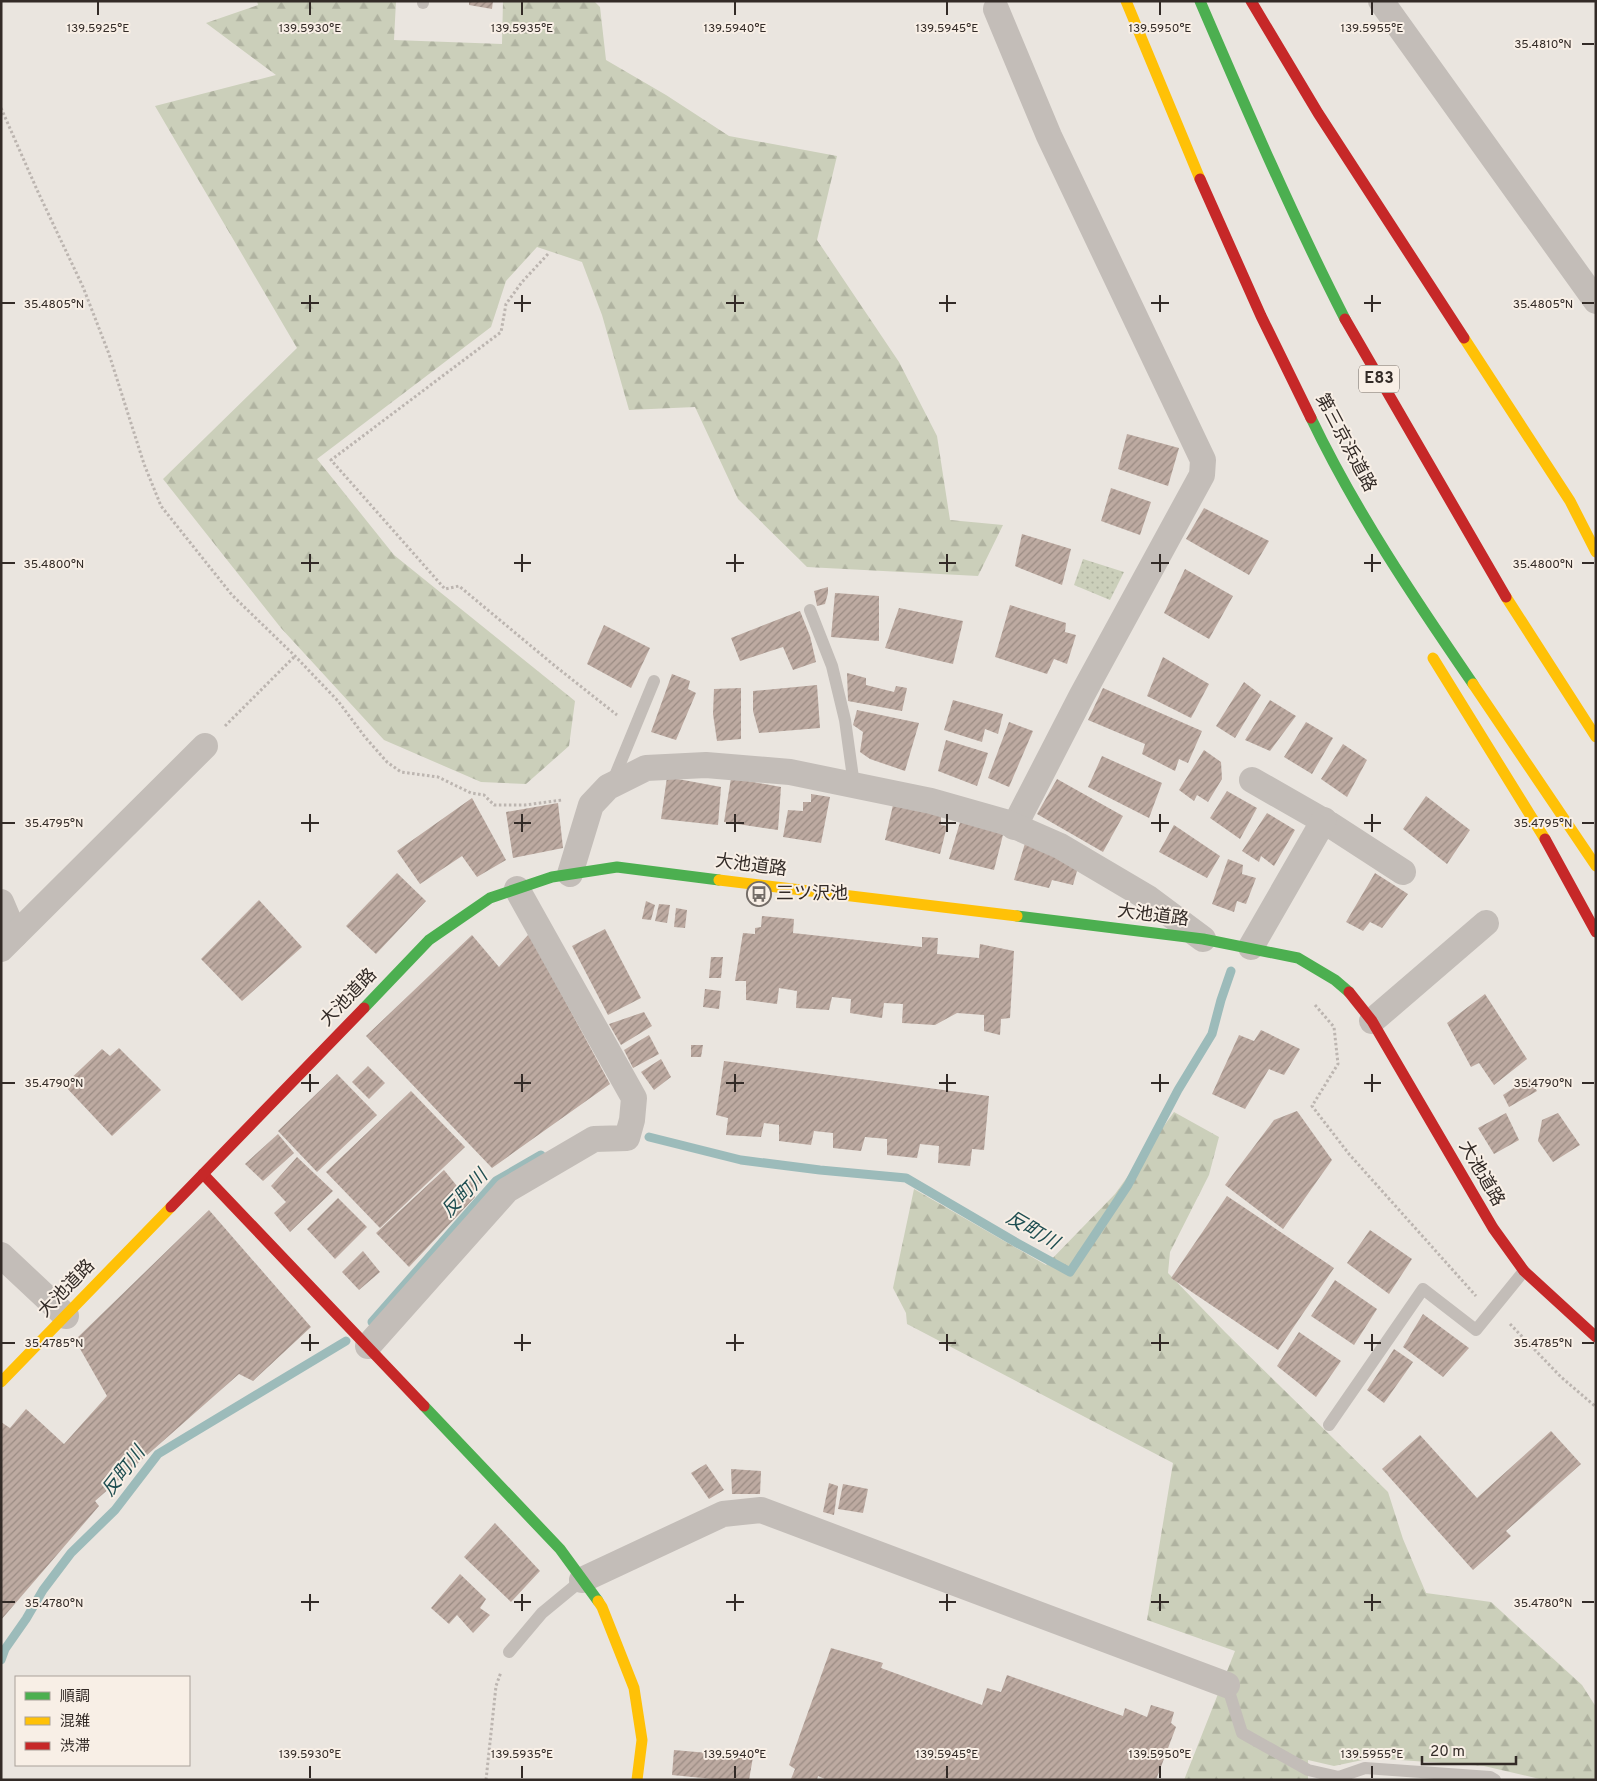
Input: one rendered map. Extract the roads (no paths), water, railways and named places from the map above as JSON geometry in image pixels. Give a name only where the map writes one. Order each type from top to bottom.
[{"type":"main road","name":"第三京浜道路","points":[[1126,1],[1212,209],[1261,316],[1333,464],[1408,590],[1596,866]]},
{"type":"main road","name":"E83","points":[[1200,1],[1268,159],[1307,244],[1350,328],[1499,586],[1596,737]]},
{"type":"main road","points":[[1251,1],[1318,113],[1570,501],[1596,552]]},
{"type":"main road","points":[[1261,316],[1320,461]]},
{"type":"main road","points":[[1427,648],[1555,855],[1596,932]]},
{"type":"main road","name":"大池道路","points":[[1,1382],[428,940],[490,898],[552,877],[617,867],[1203,939],[1251,947],[1298,958],[1335,980],[1353,996],[1372,1022],[1493,1228],[1524,1271],[1596,1337]]},
{"type":"main road","points":[[203,1174],[560,1549],[602,1607],[634,1688],[642,1740],[637,1780]]},
{"type":"street","points":[[1381,1],[1596,301]]},
{"type":"street","points":[[1005,4],[1049,136],[1203,460],[1202,475],[1082,695],[1014,827]]},
{"type":"street","points":[[8,942],[205,746]]},
{"type":"street","points":[[570,874],[591,805],[606,790],[646,768],[706,765],[790,772],[931,801],[1014,827],[1060,846],[1148,898],[1203,939]]},
{"type":"street","points":[[1252,780],[1324,820],[1403,872]]},
{"type":"street","points":[[1251,947],[1324,820]]},
{"type":"street","points":[[368,1346],[507,1190],[594,1139],[628,1138],[634,1098],[517,889]]},
{"type":"street","points":[[1,902],[8,942]]},
{"type":"street","points":[[1372,1022],[1486,923]]},
{"type":"street","points":[[1,1255],[66,1316]]},
{"type":"street","points":[[582,1580],[723,1514],[761,1510],[1227,1685]]},
{"type":"lane","points":[[810,610],[832,666],[845,720],[854,785]]},
{"type":"lane","points":[[606,790],[654,681]]},
{"type":"lane","points":[[1329,1425],[1423,1289],[1476,1330],[1524,1271]]},
{"type":"lane","points":[[509,1652],[542,1613],[582,1580]]},
{"type":"lane","points":[[1227,1685],[1242,1733],[1308,1770],[1339,1777],[1365,1768],[1490,1777],[1495,1780]]},
{"type":"waterway","name":"反町川","points":[[649,1137],[741,1160],[906,1178],[1070,1272],[1128,1185],[1178,1090],[1212,1034],[1231,971]]},
{"type":"waterway","name":"反町川","points":[[372,1322],[496,1181],[541,1155]]},
{"type":"waterway","name":"反町川","points":[[1,1660],[5,1649],[43,1590],[71,1553],[115,1510],[158,1454],[346,1341]]},
{"type":"place","name":"三ツ沢池","points":[[759,894]]}]
